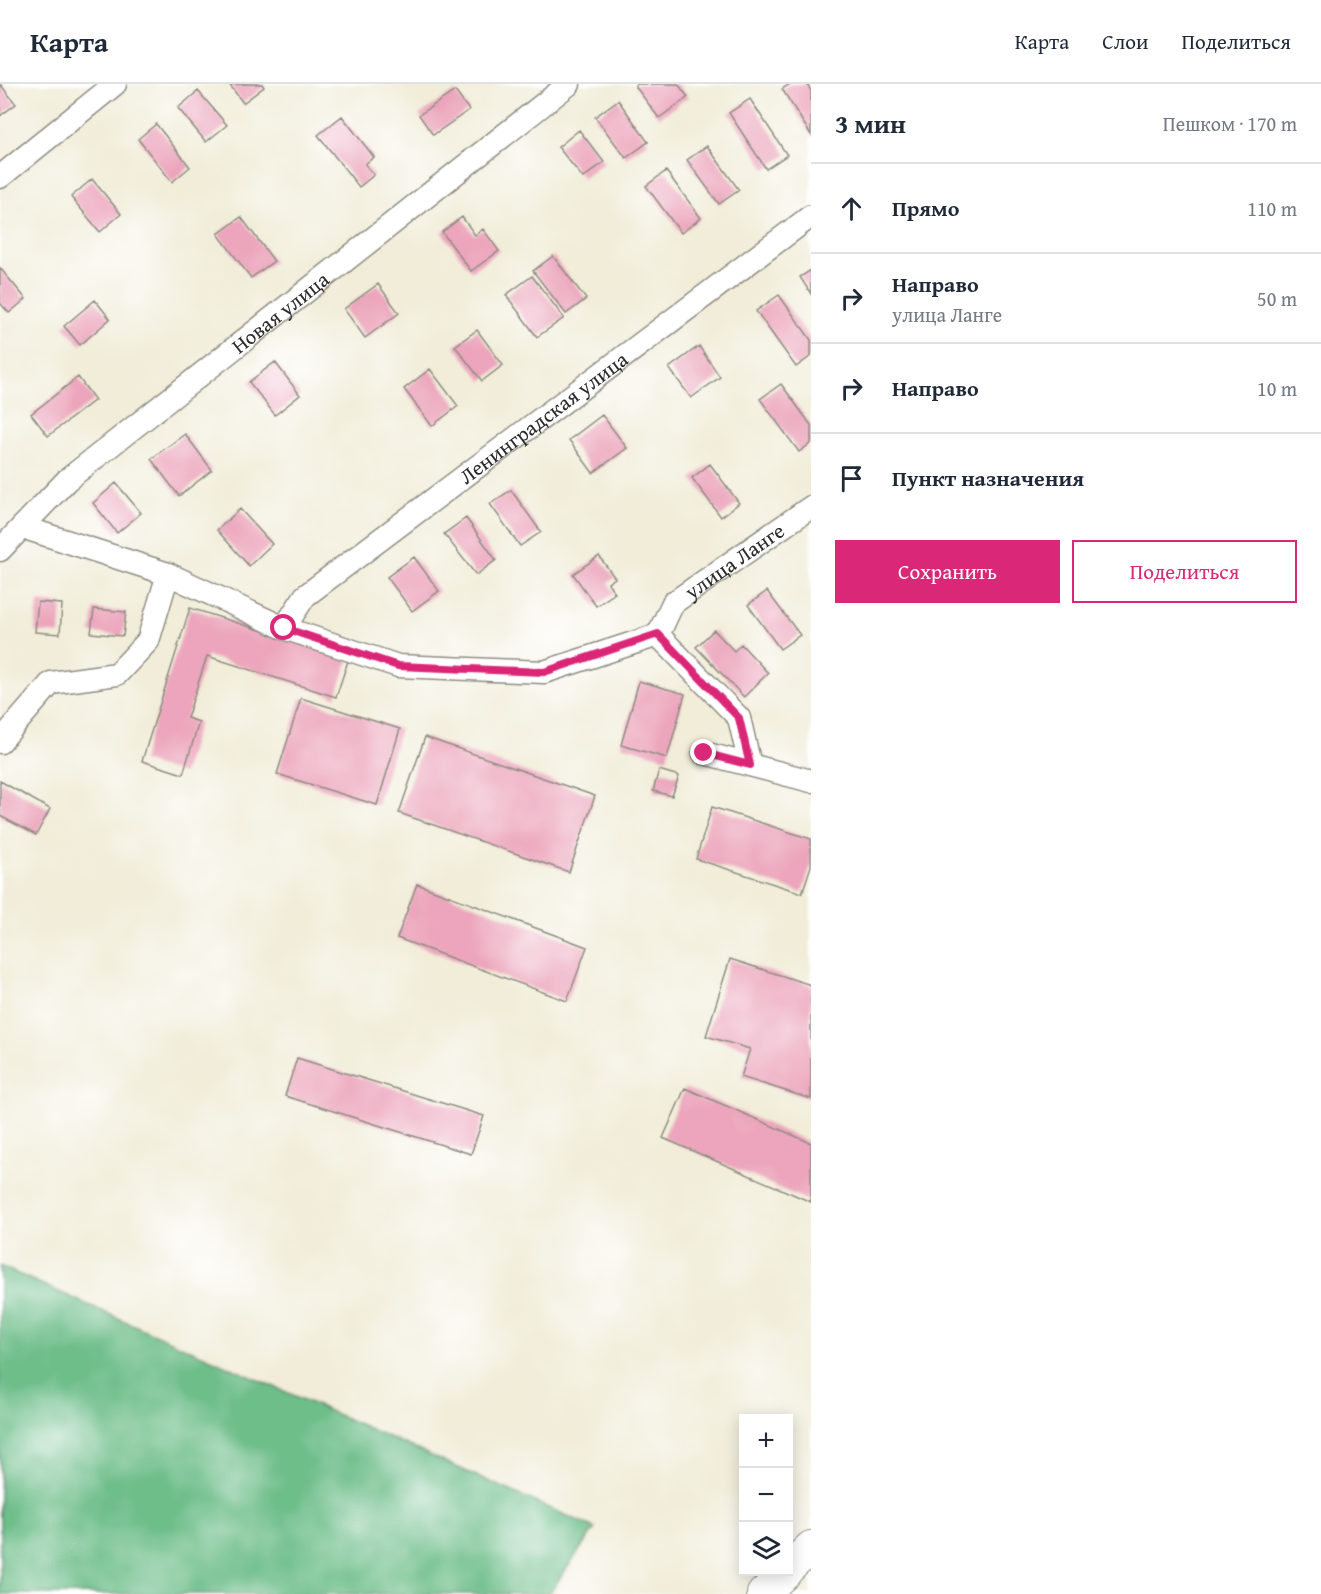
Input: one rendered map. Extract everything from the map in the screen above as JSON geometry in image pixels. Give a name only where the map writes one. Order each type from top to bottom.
[{"type":"main road","points":[[793,1564],[811,1547]]},
{"type":"main road","points":[[764,1594],[781,1576]]},
{"type":"street","points":[[0,177],[115,84]]},
{"type":"street","name":"Новая улица","points":[[0,550],[67,480],[569,84]]},
{"type":"street","name":"Ленинградская улица","points":[[284,628],[305,596],[811,216]]},
{"type":"street","name":"улица Ланге","points":[[658,634],[673,603],[811,507]]},
{"type":"street","points":[[22,527],[168,574],[284,628],[398,666],[544,672],[658,634],[739,718],[750,765]]},
{"type":"street","points":[[0,742],[51,683],[117,674],[148,641],[168,574]]},
{"type":"street","points":[[704,753],[811,781]]},
{"type":"green space","points":[[0,1266],[595,1528],[549,1594],[0,1594]]},
{"type":"building","points":[[0,84],[16,104],[0,116]]},
{"type":"building","points":[[229,84],[262,84],[264,87],[243,103]]},
{"type":"building","points":[[638,84],[678,84],[688,97],[659,118],[635,86]]},
{"type":"building","points":[[790,84],[807,84],[811,91],[811,135],[782,89]]},
{"type":"building","points":[[198,91],[227,125],[206,142],[178,108]]},
{"type":"building","points":[[455,91],[469,110],[433,135],[419,115]]},
{"type":"building","points":[[750,99],[787,155],[766,169],[729,113]]},
{"type":"building","points":[[618,100],[648,142],[626,158],[595,117]]},
{"type":"building","points":[[342,116],[374,157],[365,164],[374,175],[359,187],[318,135]]},
{"type":"building","points":[[156,124],[190,167],[172,182],[138,139]]},
{"type":"building","points":[[579,130],[604,162],[583,178],[558,147]]},
{"type":"building","points":[[707,146],[739,190],[719,204],[687,160]]},
{"type":"building","points":[[666,171],[701,218],[681,233],[646,186]]},
{"type":"building","points":[[92,179],[121,214],[100,232],[71,197]]},
{"type":"building","points":[[241,217],[274,261],[251,278],[218,234]]},
{"type":"building","points":[[462,217],[475,235],[483,229],[499,251],[471,271],[442,232]]},
{"type":"building","points":[[553,256],[586,299],[566,314],[533,271]]},
{"type":"building","points":[[0,268],[26,299],[9,313],[0,303]]},
{"type":"building","points":[[811,270],[811,294],[800,277]]},
{"type":"building","points":[[532,276],[564,318],[537,337],[506,295]]},
{"type":"building","points":[[378,284],[399,313],[365,338],[344,309]]},
{"type":"building","points":[[779,295],[811,340],[811,356],[796,367],[756,311]]},
{"type":"building","points":[[95,300],[110,319],[80,345],[64,326]]},
{"type":"building","points":[[477,330],[503,365],[482,381],[455,346]]},
{"type":"building","points":[[699,346],[720,377],[691,398],[669,368]]},
{"type":"building","points":[[275,362],[300,395],[275,415],[249,382]]},
{"type":"building","points":[[430,369],[458,406],[432,426],[404,389]]},
{"type":"building","points":[[78,377],[95,400],[48,436],[31,414]]},
{"type":"building","points":[[781,384],[811,425],[811,443],[799,452],[760,399]]},
{"type":"building","points":[[602,415],[627,448],[593,473],[569,440]]},
{"type":"building","points":[[185,434],[212,470],[179,496],[151,459]]},
{"type":"building","points":[[710,464],[739,503],[721,517],[692,478]]},
{"type":"building","points":[[116,483],[141,513],[117,533],[93,503]]},
{"type":"building","points":[[511,490],[541,532],[520,546],[490,504]]},
{"type":"building","points":[[240,509],[272,544],[249,566],[217,530]]},
{"type":"building","points":[[466,518],[496,560],[476,575],[444,534]]},
{"type":"building","points":[[599,556],[615,578],[608,583],[615,593],[596,606],[573,574]]},
{"type":"building","points":[[414,557],[439,591],[412,611],[387,577]]},
{"type":"building","points":[[767,591],[800,635],[780,649],[748,605]]},
{"type":"building","points":[[38,602],[62,604],[60,634],[35,632]]},
{"type":"building","points":[[190,608],[349,658],[336,697],[207,656],[187,718],[199,722],[183,774],[142,761]]},
{"type":"building","points":[[94,609],[126,612],[123,636],[91,633]]},
{"type":"building","points":[[714,630],[734,651],[741,644],[768,673],[744,697],[696,647]]},
{"type":"building","points":[[639,681],[685,694],[667,758],[621,745]]},
{"type":"building","points":[[301,698],[400,729],[377,805],[277,774]]},
{"type":"building","points":[[425,737],[595,796],[569,872],[399,813]]},
{"type":"building","points":[[659,770],[679,776],[672,796],[653,791]]},
{"type":"building","points":[[0,781],[50,809],[36,835],[0,816]]},
{"type":"building","points":[[712,807],[811,839],[811,866],[802,893],[696,859]]},
{"type":"building","points":[[417,884],[587,947],[567,1001],[397,938]]},
{"type":"building","points":[[730,959],[811,985],[811,1099],[741,1077],[750,1049],[706,1036]]},
{"type":"building","points":[[297,1058],[484,1116],[471,1154],[285,1096]]},
{"type":"building","points":[[685,1088],[811,1143],[811,1202],[663,1138]]},
{"type":"route","points":[[284,628],[398,666],[544,672],[658,634],[739,718],[750,765],[704,753]]}]
